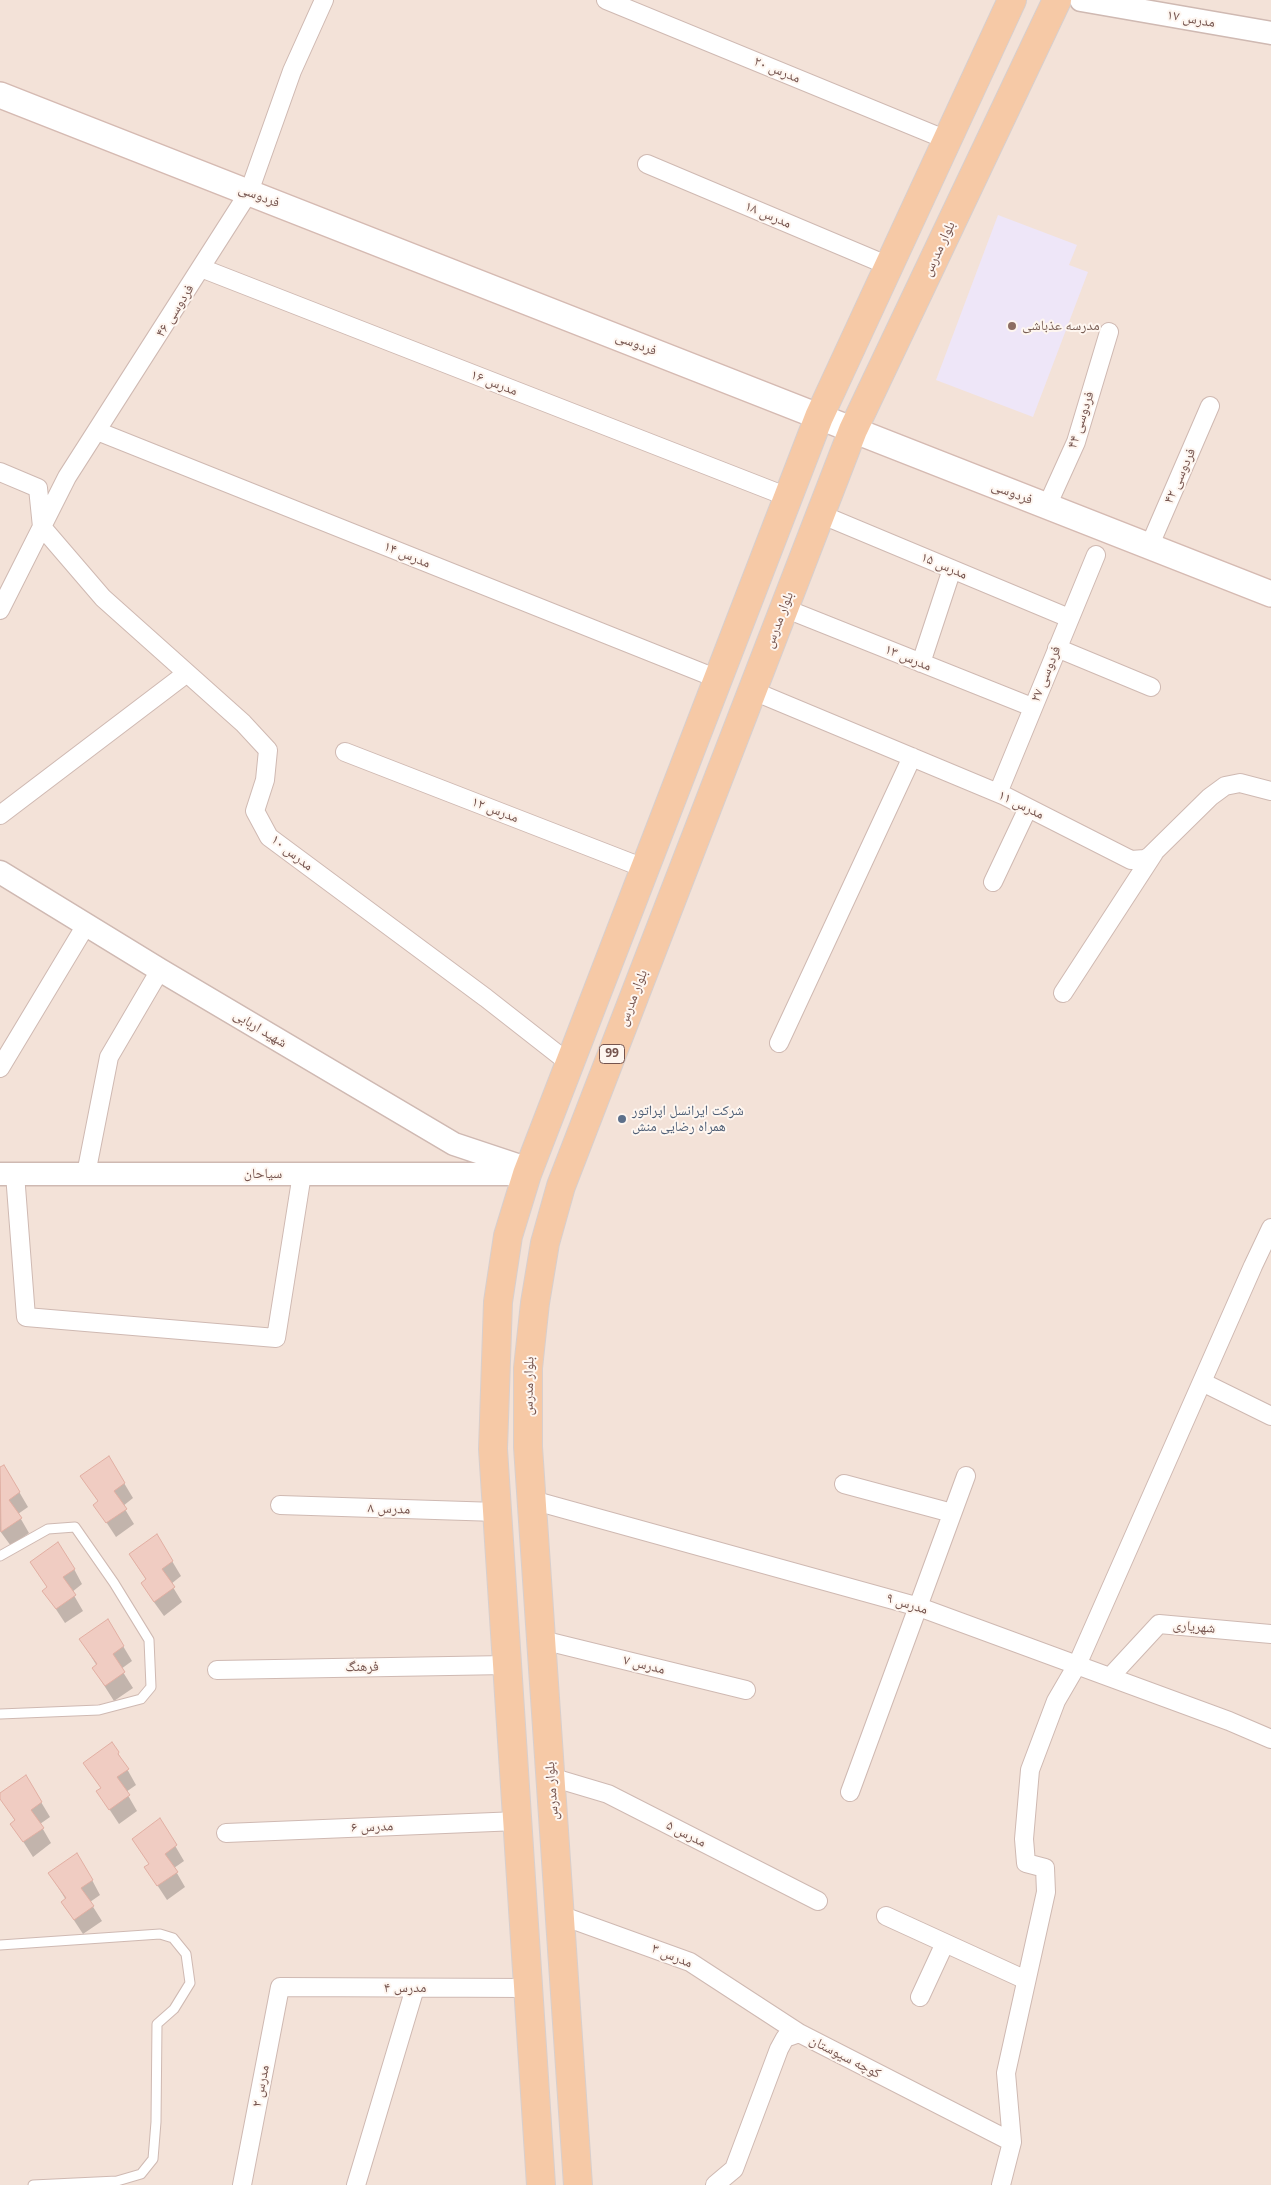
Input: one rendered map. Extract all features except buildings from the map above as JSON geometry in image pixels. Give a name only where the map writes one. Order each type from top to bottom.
[{"type":"main road","points":[[541,2185],[493,1449],[498,1302],[508,1236],[528,1171],[819,416],[1012,0]]},
{"type":"main road","name":"بلوار مدرس","points":[[578,2185],[528,1447],[528,1368],[535,1302],[545,1243],[565,1176],[751,690],[853,430],[1057,0]]},
{"type":"main road","name":"فردوسی","points":[[0,95],[1271,594]]},
{"type":"main road","points":[[538,2132],[574,2130]]},
{"type":"street","name":"فردوسی ۴۶","points":[[0,610],[68,476],[249,192],[292,71],[324,0]]},
{"type":"street","name":"مدرس ۲۰","points":[[606,0],[947,140]]},
{"type":"street","name":"مدرس ۱۷","points":[[1081,0],[1271,33]]},
{"type":"street","name":"مدرس ۱۸","points":[[647,164],[889,266]]},
{"type":"street","name":"مدرس ۱۶","points":[[201,268],[788,497]]},
{"type":"street","name":"فردوسی ۴۴","points":[[1047,506],[1076,442],[1108,332]]},
{"type":"street","name":"فردوسی ۴۲","points":[[1149,546],[1210,406]]},
{"type":"street","name":"مدرس ۱۴","points":[[97,431],[718,678]]},
{"type":"street","points":[[0,472],[38,488],[42,527]]},
{"type":"street","name":"مدرس ۱۵","points":[[820,514],[1069,618]]},
{"type":"street","name":"مدرس ۱۰","points":[[42,527],[103,598],[243,723],[268,750],[265,780],[255,811],[269,837],[486,998],[569,1063]]},
{"type":"street","name":"فردوسی ۲۷","points":[[998,793],[1096,555]]},
{"type":"street","points":[[921,663],[952,569]]},
{"type":"street","name":"مدرس ۱۳","points":[[784,608],[1032,707]]},
{"type":"street","points":[[1057,648],[1151,687]]},
{"type":"street","points":[[0,815],[187,673]]},
{"type":"street","name":"مدرس ۱۱","points":[[751,690],[998,793],[1131,860],[1145,859],[1154,852],[1210,797],[1225,786],[1240,783],[1271,791]]},
{"type":"street","name":"مدرس ۱۲","points":[[345,752],[644,868]]},
{"type":"street","points":[[779,1043],[912,757]]},
{"type":"street","points":[[993,882],[1028,808]]},
{"type":"street","points":[[1063,993],[1154,852]]},
{"type":"street","name":"شهید اربابی","points":[[0,872],[160,970],[454,1144],[528,1171]]},
{"type":"street","points":[[0,1068],[86,925]]},
{"type":"street","points":[[86,1174],[109,1057],[160,970]]},
{"type":"street","points":[[468,1174],[474,1150]]},
{"type":"street","name":"سیاحان","points":[[8,1174],[468,1174],[528,1171]]},
{"type":"street","points":[[8,1174],[26,1317],[276,1338],[302,1174]]},
{"type":"street","points":[[1001,2185],[1012,2142],[1006,2074],[1046,1892],[1045,1868],[1026,1864],[1024,1839],[1030,1770],[1056,1701],[1077,1665],[1271,1228]]},
{"type":"street","points":[[1202,1382],[1271,1416]]},
{"type":"street","points":[[850,1792],[966,1476]]},
{"type":"street","points":[[844,1484],[952,1513]]},
{"type":"street","name":"مدرس ۹","points":[[532,1500],[919,1607],[1229,1721],[1271,1739]]},
{"type":"street","name":"مدرس ۸","points":[[280,1505],[497,1512]]},
{"type":"street","name":"شهریاری","points":[[1110,1677],[1159,1624],[1271,1634]]},
{"type":"street","name":"مدرس ۷","points":[[542,1640],[746,1690]]},
{"type":"street","name":"فرهنگ","points":[[217,1670],[507,1665]]},
{"type":"street","name":"مدرس ۵","points":[[551,1777],[608,1794],[818,1901]]},
{"type":"street","name":"مدرس ۶","points":[[226,1834],[518,1821]]},
{"type":"street","name":"مدرس ۳","points":[[560,1915],[690,1962],[799,2033]]},
{"type":"street","points":[[886,1916],[1026,1980]]},
{"type":"street","points":[[920,1997],[945,1943]]},
{"type":"street","name":"مدرس ۴","points":[[280,1987],[529,1988]]},
{"type":"street","name":"مدرس ۲","points":[[242,2185],[280,1987]]},
{"type":"street","points":[[356,2185],[415,1988]]},
{"type":"street","name":"کوچه سیوستان","points":[[715,2185],[734,2169],[779,2049],[785,2038],[799,2033],[1012,2142]]},
{"type":"lane","points":[[0,1556],[48,1529],[75,1527],[114,1583],[149,1640],[151,1687],[141,1699],[99,1710],[0,1714]]},
{"type":"lane","points":[[0,1945],[160,1934],[173,1938],[186,1954],[190,1983],[174,2009],[157,2024],[156,2122],[153,2159],[141,2174],[117,2181],[33,2185]]},
{"type":"shaded area","points":[[0,0],[1271,0],[1271,2185],[0,2185]]},
{"type":"shaded area","name":"مدرسه عذباشی","points":[[998,215],[1077,245],[1069,265],[1088,272],[1033,417],[936,380]]},
{"type":"place","name":"مدرسه عذباشی","points":[[1012,326]]},
{"type":"place","name":"شرکت ایرانسل اپراتور همراه رضایی منش","points":[[622,1119]]}]
